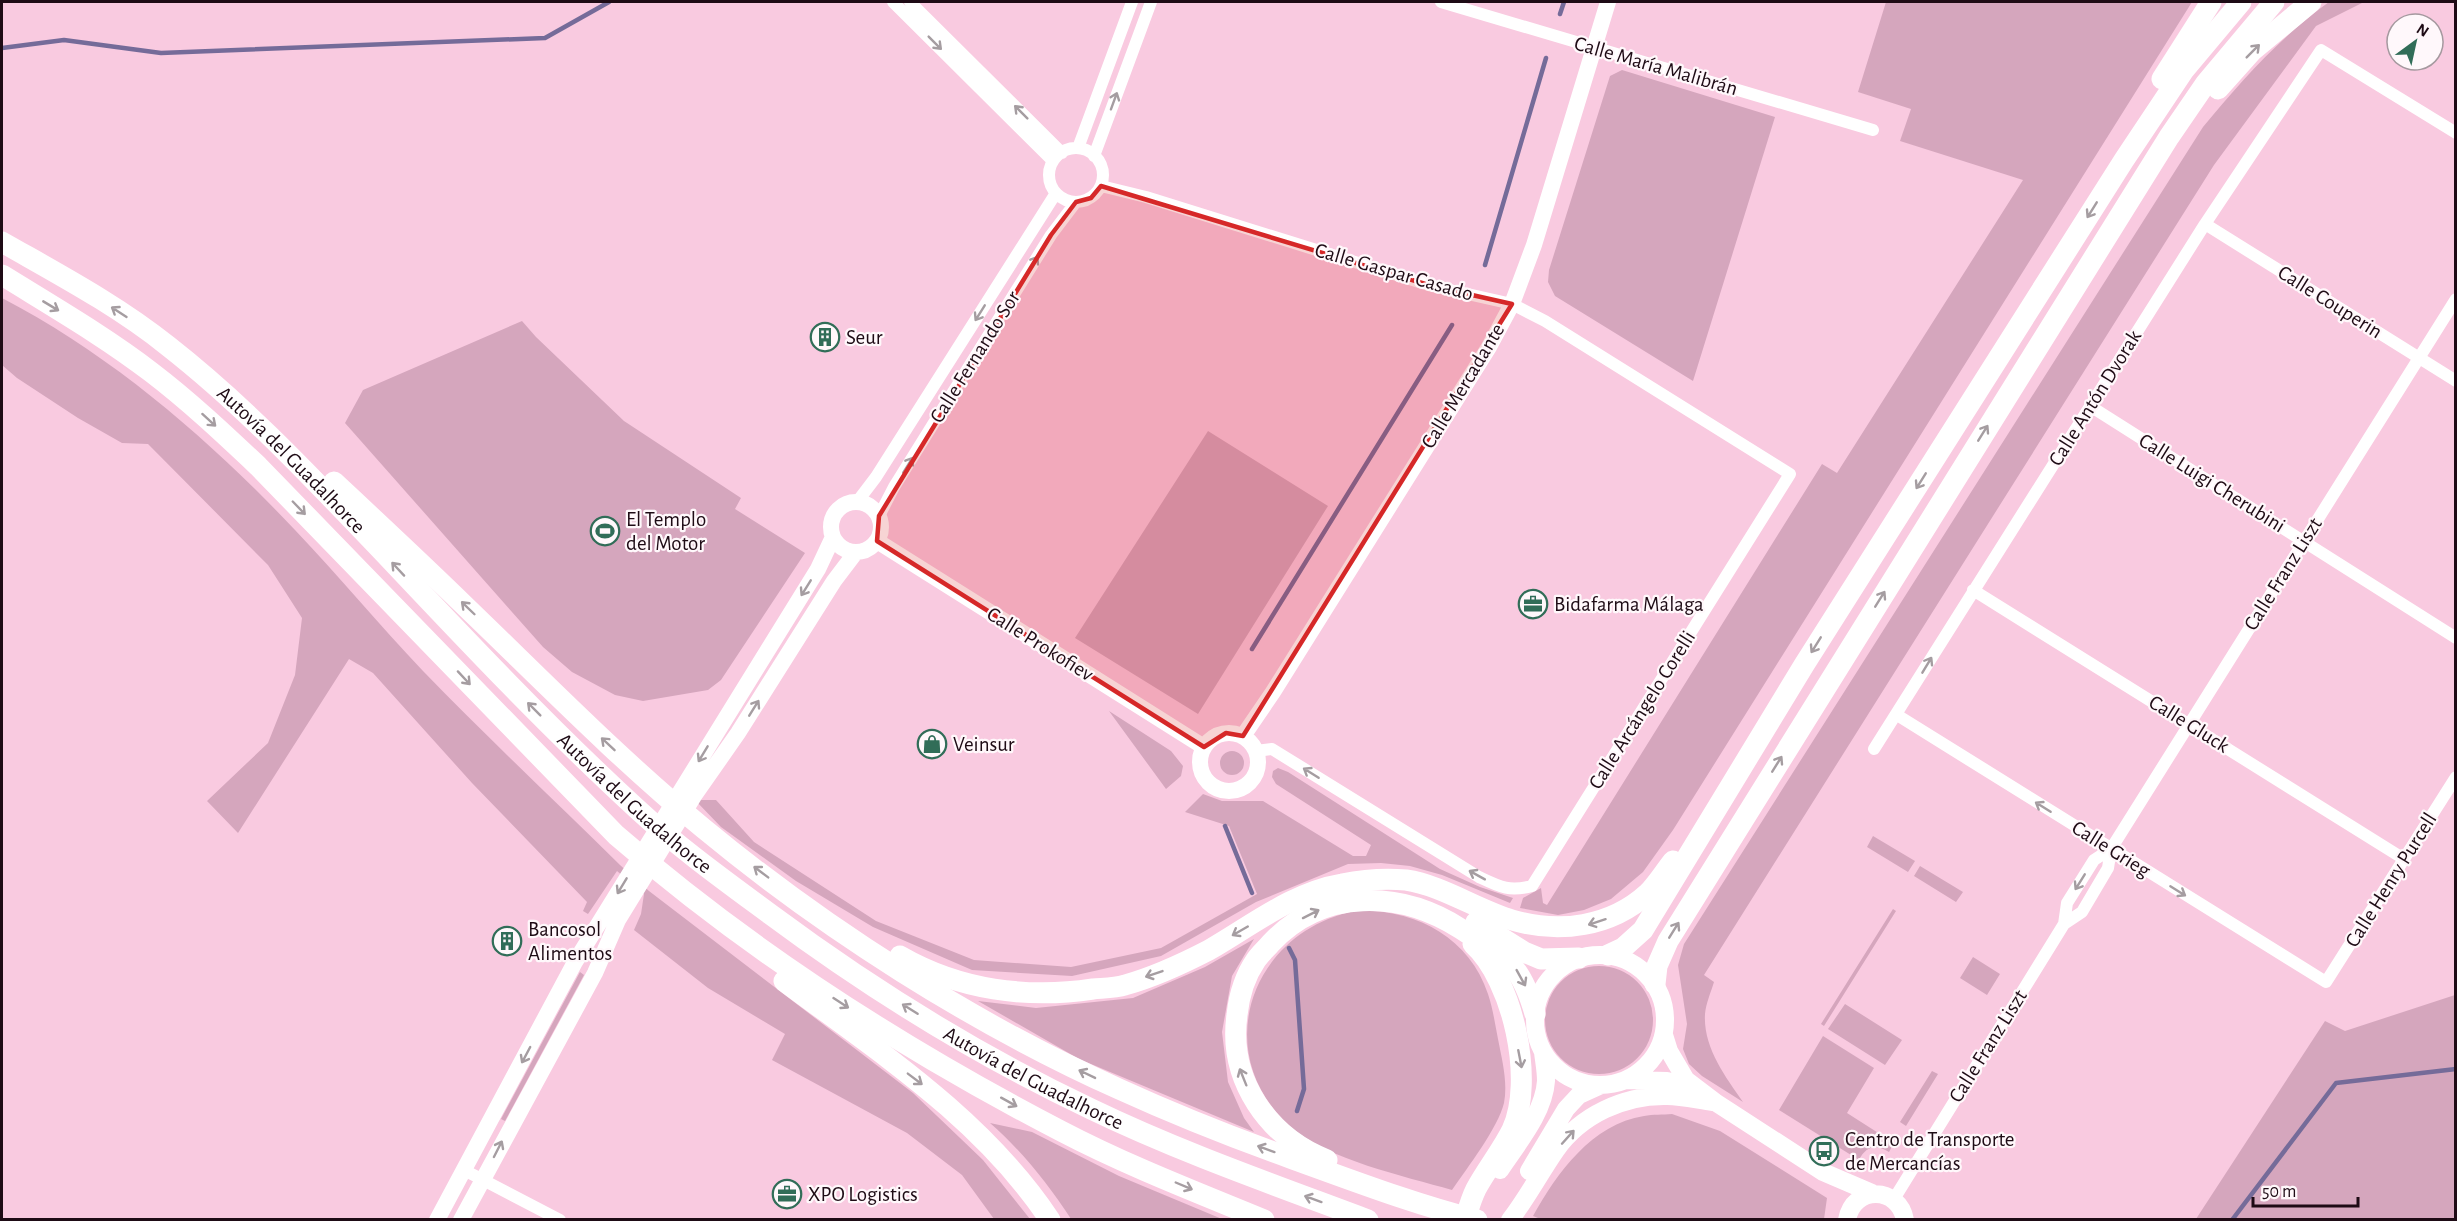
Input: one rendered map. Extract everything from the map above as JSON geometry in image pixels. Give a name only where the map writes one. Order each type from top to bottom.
[{"type":"highway","points":[[2124,160],[2133,126],[2211,2]]},
{"type":"highway","points":[[1608,955],[1623,948],[1643,930],[1810,654],[2124,160],[2184,70],[2241,2]]},
{"type":"highway","points":[[1655,984],[1657,966],[1674,931],[2169,137],[2213,74],[2274,2]]},
{"type":"highway","points":[[2169,137],[2196,117],[2252,51],[2311,2]]},
{"type":"highway","name":"Autovía del Guadalhorce","points":[[2,242],[80,286],[167,345],[227,396],[315,481],[481,656],[636,808],[692,857],[838,964],[967,1045],[1091,1109],[1204,1158],[1368,1220]]},
{"type":"highway","name":"Autovía del Guadalhorce","points":[[2,275],[86,327],[150,372],[206,416],[258,466],[616,835],[673,884],[819,989],[924,1056],[1062,1132],[1149,1172],[1264,1220]]},
{"type":"highway","points":[[167,345],[228,382],[651,784],[706,831],[870,951],[946,998],[1028,1044],[1117,1088],[1213,1130],[1478,1220]]},
{"type":"highway","points":[[790,894],[913,963],[970,985],[1015,993],[1066,993],[1123,985],[1167,970],[1208,950],[1295,899],[1340,884],[1371,880],[1406,880],[1449,894],[1512,920],[1551,928],[1583,926],[1616,915],[1648,893],[1736,776]]},
{"type":"highway","points":[[1371,880],[1421,894],[1461,913],[1524,952],[1541,959],[1580,958]]},
{"type":"highway","points":[[673,884],[743,951],[930,1090],[996,1152],[1038,1201],[1050,1220]]},
{"type":"highway","points":[[1422,1201],[1315,1155],[1276,1129],[1253,1101],[1238,1066],[1235,1031],[1240,994],[1256,960],[1281,932],[1313,911],[1347,902],[1384,900],[1420,908],[1446,920],[1508,960],[1520,973],[1535,1014]]},
{"type":"highway","points":[[1446,920],[1477,948],[1494,972],[1509,1003],[1522,1068],[1522,1096],[1513,1128],[1474,1192],[1466,1220]]},
{"type":"main road","points":[[1600,1085],[1568,1076],[1554,1065],[1544,1052],[1536,1034],[1535,1014],[1539,996],[1562,966],[1580,958],[1608,955],[1635,964],[1655,984],[1665,1009],[1664,1035],[1659,1049],[1650,1062],[1625,1080]]},
{"type":"main road","points":[[1664,1035],[1669,1051],[1686,1080],[1715,1102],[1823,1172],[1872,1193],[1887,1195],[1894,1199],[1900,1205],[1905,1220]]},
{"type":"main road","points":[[1466,1220],[1530,1123],[1542,1099],[1546,1081],[1544,1052]]},
{"type":"main road","points":[[1500,1220],[1566,1109],[1579,1095],[1600,1085],[1625,1080],[1667,1081],[1715,1102]]},
{"type":"main road","points":[[1510,1220],[1557,1150],[1588,1118],[1613,1105],[1646,1097],[1669,1096],[1715,1102]]},
{"type":"main road","points":[[1823,1172],[1840,1191],[1847,1218]]},
{"type":"main road","points":[[1847,1218],[1856,1201],[1872,1193]]},
{"type":"street","points":[[893,2],[1058,157]]},
{"type":"street","points":[[910,2],[1058,157]]},
{"type":"street","points":[[1078,148],[1132,2]]},
{"type":"street","points":[[1094,156],[1151,2]]},
{"type":"street","name":"Calle María Malibrán","points":[[1441,2],[1873,130]]},
{"type":"street","name":"Calle Mercadante","points":[[1243,736],[1280,682],[1488,347],[1512,304],[1534,246],[1608,2]]},
{"type":"street","name":"Calle Antón Dvorak","points":[[1874,749],[2205,224],[2321,50],[2456,133]]},
{"type":"street","points":[[1078,148],[1090,152],[1099,161],[1103,174],[1101,186],[1091,198],[1076,202],[1069,201],[1056,193],[1050,182],[1050,169],[1058,157],[1078,148]]},
{"type":"street","name":"Calle Gaspar Casado","points":[[1101,186],[1146,197],[1432,286],[1512,304],[1545,321],[1790,474]]},
{"type":"street","name":"Calle Fernando Sor","points":[[857,502],[876,477],[1056,193]]},
{"type":"street","name":"Calle Fernando Sor","points":[[879,516],[894,487],[1051,235],[1076,202]]},
{"type":"street","name":"Calle Couperin","points":[[2205,224],[2456,381]]},
{"type":"street","name":"Calle Franz Liszt","points":[[1894,1199],[2064,924],[2082,912],[2108,868],[2111,849],[2456,299]]},
{"type":"street","name":"Calle Luigi Cherubini","points":[[2090,406],[2456,638]]},
{"type":"street","name":"Calle Arcángelo Corelli","points":[[1256,751],[1272,749],[1479,877],[1502,887],[1516,890],[1532,886],[1790,474]]},
{"type":"street","points":[[461,1220],[595,973],[618,920],[658,840],[818,569],[833,537],[832,523],[835,513],[843,506],[857,502],[873,508],[879,516],[881,524],[877,541],[872,547],[856,552],[846,550],[833,537]]},
{"type":"street","name":"Calle Prokofiev","points":[[877,541],[1204,747]]},
{"type":"street","points":[[436,1220],[575,963],[658,840],[738,733],[834,581],[856,552]]},
{"type":"street","name":"Calle Gluck","points":[[1973,590],[2404,859]]},
{"type":"street","name":"Calle Grieg","points":[[1897,715],[2326,982]]},
{"type":"street","points":[[1226,733],[1243,736],[1256,751],[1258,761],[1253,779],[1237,790],[1218,788],[1204,776],[1201,766],[1204,747],[1210,740],[1226,733]]},
{"type":"street","name":"Calle Henry Purcell","points":[[2326,982],[2456,777]]},
{"type":"street","points":[[464,1170],[560,1220]]},
{"type":"highlighted area","points":[[1101,186],[1432,286],[1512,304],[1243,736],[1226,733],[1204,747],[877,541],[879,516],[1051,235],[1076,202],[1091,198]]},
{"type":"shaded area","points":[[1886,2],[2192,2],[1673,830],[1643,872],[1611,899],[1584,910],[1558,915],[1520,908],[1523,898],[1541,888],[1543,903],[1547,905],[1822,464],[1837,473],[2023,180],[1900,141],[1911,109],[1858,92]]},
{"type":"shaded area","points":[[2329,2],[2364,2],[2316,26],[2214,165],[1704,975],[1714,982],[1705,1014],[1705,1026],[1711,1049],[1743,1102],[1702,1076],[1689,1064],[1683,1049],[1687,1024],[1678,965],[1684,944],[2203,127],[2262,60]]},
{"type":"shaded area","points":[[1622,70],[1775,117],[1693,381],[1555,296],[1548,282],[1549,270],[1610,76]]},
{"type":"shaded area","points":[[2,298],[83,346],[121,373],[194,432],[295,530],[447,696],[620,865],[649,891],[913,1093],[983,1160],[1030,1219],[994,1219],[962,1175],[907,1133],[772,1060],[785,1034],[708,988],[634,930],[641,914],[644,894],[617,871],[588,914],[583,911],[587,902],[472,783],[373,673],[349,659],[238,833],[207,801],[268,743],[295,675],[302,618],[268,565],[148,444],[122,443],[78,418],[17,378],[2,365]]},
{"type":"shaded area","name":"El Templo del Motor","points":[[522,321],[624,421],[741,498],[735,509],[805,553],[721,680],[708,690],[643,701],[615,695],[572,672],[543,647],[345,423],[363,390]]},
{"type":"shaded area","points":[[1208,431],[1328,506],[1198,714],[1075,638]]},
{"type":"shaded area","points":[[1109,711],[1171,751],[1183,766],[1181,776],[1166,789]]},
{"type":"shaded area","points":[[1232,751],[1241,754],[1244,763],[1241,772],[1232,775],[1223,772],[1220,763],[1223,754]]},
{"type":"shaded area","points":[[1278,768],[1288,772],[1440,869],[1480,887],[1513,898],[1510,903],[1442,875],[1410,866],[1381,863],[1348,864],[1256,902],[1161,956],[1072,976],[972,970],[873,927],[796,881],[721,827],[695,800],[716,800],[754,842],[876,921],[974,960],[1071,967],[1161,948],[1257,894],[1229,826],[1185,812],[1203,794],[1222,801],[1263,801],[1353,856],[1366,856],[1371,845],[1276,784],[1272,777],[1273,771]]},
{"type":"shaded area","points":[[1873,836],[1915,861],[1908,872],[1867,847]]},
{"type":"shaded area","points":[[1920,866],[1963,892],[1956,902],[1914,876]]},
{"type":"shaded area","points":[[1893,909],[1896,911],[1824,1026],[1821,1024]]},
{"type":"shaded area","points":[[1355,911],[1377,911],[1398,915],[1436,930],[1453,941],[1467,956],[1488,994],[1504,1071],[1504,1103],[1489,1136],[1452,1190],[1367,1166],[1307,1139],[1291,1127],[1266,1098],[1251,1065],[1247,1032],[1252,1000],[1267,969],[1289,943],[1319,923]]},
{"type":"shaded area","points":[[1254,939],[1232,976],[1222,1032],[1228,1082],[1244,1118],[1254,1132],[1079,1059],[978,1001],[1036,1008],[1133,998],[1205,967]]},
{"type":"shaded area","points":[[1973,957],[2000,974],[1987,995],[1960,978]]},
{"type":"shaded area","points":[[1599,966],[1620,970],[1637,982],[1649,999],[1653,1020],[1649,1041],[1637,1058],[1620,1070],[1599,1074],[1578,1070],[1561,1058],[1549,1041],[1545,1020],[1549,999],[1561,982],[1578,970]]},
{"type":"shaded area","points":[[580,972],[584,975],[505,1121],[501,1119]]},
{"type":"shaded area","points":[[2455,995],[2455,1219],[2196,1219],[2325,1021],[2345,1031]]},
{"type":"shaded area","points":[[1845,1004],[1902,1040],[1885,1065],[1828,1029]]},
{"type":"shaded area","points":[[1823,1036],[1874,1068],[1847,1113],[1894,1143],[1889,1152],[1876,1147],[1868,1149],[1859,1160],[1779,1110]]},
{"type":"shaded area","points":[[1932,1071],[1938,1074],[1906,1126],[1900,1122]]},
{"type":"shaded area","points":[[1672,1114],[1720,1131],[1827,1198],[1824,1219],[1543,1220],[1533,1216],[1553,1183],[1592,1140],[1625,1121],[1647,1115]]},
{"type":"shaded area","points":[[990,1123],[1032,1132],[1119,1176],[1222,1219],[1071,1219],[1034,1168]]},
{"type":"waterway","points":[[2,48],[64,40],[161,53],[545,38],[609,2]]},
{"type":"waterway","points":[[1560,14],[1564,2]]},
{"type":"waterway","points":[[1485,265],[1546,58]]},
{"type":"waterway","points":[[1252,649],[1452,325]]},
{"type":"waterway","points":[[1225,826],[1252,893]]},
{"type":"waterway","points":[[1289,948],[1295,960],[1304,1089],[1297,1111]]},
{"type":"waterway","points":[[2232,1220],[2336,1083],[2456,1069]]},
{"type":"place","name":"Seur","points":[[825,337]]},
{"type":"place","name":"El Templo del Motor","points":[[605,531]]},
{"type":"place","name":"Bidafarma Málaga","points":[[1533,604]]},
{"type":"place","name":"Veinsur","points":[[932,744]]},
{"type":"place","name":"Bancosol Alimentos","points":[[507,941]]},
{"type":"place","name":"Centro de Transporte de Mercancías","points":[[1824,1151]]},
{"type":"place","name":"XPO Logistics","points":[[787,1194]]}]
